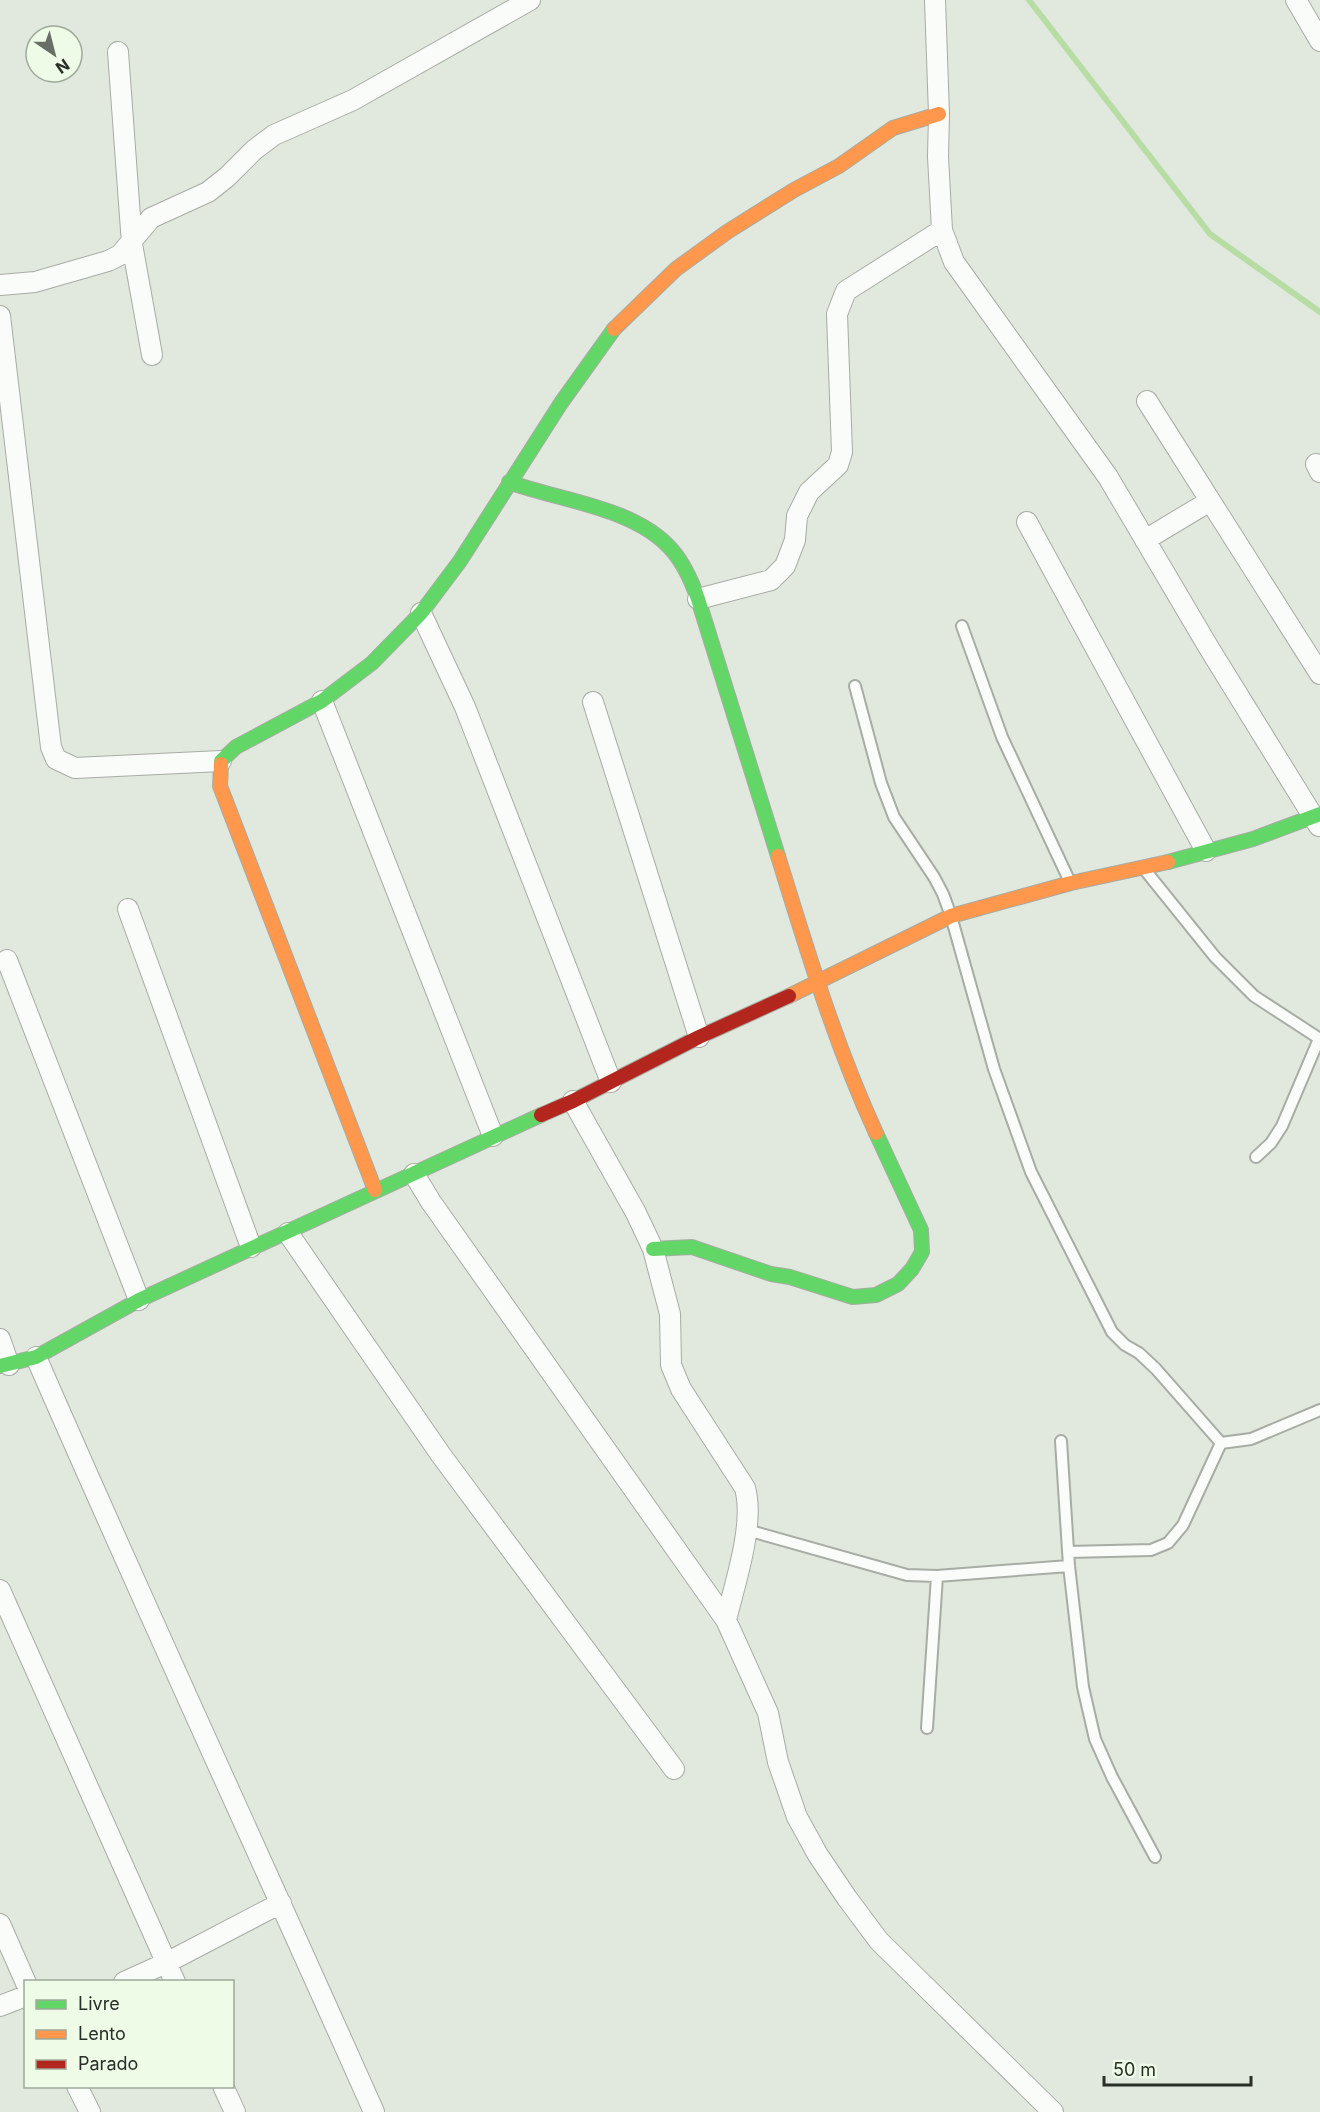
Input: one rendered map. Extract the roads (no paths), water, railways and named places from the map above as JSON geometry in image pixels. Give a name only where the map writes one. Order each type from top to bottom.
[{"type":"street","points":[[0,285],[35,282],[108,261],[120,255],[132,244],[151,218],[208,192],[274,135],[353,100],[530,0]]},
{"type":"street","points":[[0,1339],[4,1366],[36,1357],[139,1300],[573,1101],[699,1037],[817,983],[951,916],[1071,883],[1144,868],[1318,820],[1209,648],[1108,477],[954,262],[942,230],[935,0]]},
{"type":"street","points":[[1296,0],[1320,41]]},
{"type":"street","points":[[118,52],[132,244],[152,355]]},
{"type":"street","points":[[0,316],[51,747],[56,759],[75,768],[221,761],[236,747],[322,701],[372,663],[421,613],[460,561],[561,403],[618,324],[676,269],[727,232],[794,190],[839,166],[893,128],[939,114]]},
{"type":"street","points":[[698,599],[771,580],[785,566],[795,540],[797,516],[809,492],[838,465],[842,452],[837,314],[841,301],[846,291],[942,230]]},
{"type":"street","points":[[1147,401],[1320,674]]},
{"type":"street","points":[[509,482],[539,493],[618,514],[638,523],[665,543],[687,572],[698,599],[817,983],[855,1088],[921,1230],[922,1252],[912,1269],[898,1284],[876,1295],[853,1297],[790,1277],[771,1274],[692,1247],[652,1249]]},
{"type":"street","points":[[1145,540],[1210,501]]},
{"type":"street","points":[[1027,522],[1206,851]]},
{"type":"street","points":[[421,613],[465,707],[611,1082]]},
{"type":"street","points":[[322,701],[493,1136]]},
{"type":"street","points":[[593,702],[699,1037]]},
{"type":"street","points":[[221,761],[220,786],[375,1190]]},
{"type":"street","points":[[128,909],[251,1247]]},
{"type":"street","points":[[7,960],[139,1300]]},
{"type":"street","points":[[573,1101],[636,1213],[652,1249],[670,1314],[671,1365],[681,1389],[745,1488],[748,1499],[747,1530],[726,1620]]},
{"type":"street","points":[[414,1174],[431,1202],[726,1620],[768,1713],[778,1762],[797,1817],[818,1855],[879,1941],[1053,2112]]},
{"type":"street","points":[[288,1233],[441,1455],[674,1769]]},
{"type":"street","points":[[36,1357],[122,1555],[374,2112]]},
{"type":"street","points":[[0,1590],[174,1980]]},
{"type":"street","points":[[128,1980],[281,1903]]},
{"type":"street","points":[[0,1924],[25,1980]]},
{"type":"street","points":[[0,2006],[24,1997]]},
{"type":"street","points":[[78,2088],[90,2112]]},
{"type":"street","points":[[224,2088],[235,2112]]},
{"type":"lane","points":[[962,626],[1002,737],[1071,883]]},
{"type":"lane","points":[[855,686],[881,783],[894,818],[934,877],[951,916],[997,1080],[1031,1172],[1112,1332],[1125,1345],[1140,1353],[1156,1369],[1221,1443]]},
{"type":"lane","points":[[1144,868],[1215,957],[1254,996],[1319,1039],[1282,1126],[1271,1143],[1256,1157]]},
{"type":"lane","points":[[1221,1443],[1251,1439],[1320,1410]]},
{"type":"lane","points":[[1061,1441],[1069,1566],[1083,1688],[1095,1738],[1113,1778],[1155,1857]]},
{"type":"lane","points":[[1068,1552],[1151,1550],[1168,1543],[1183,1526],[1221,1443]]},
{"type":"lane","points":[[747,1530],[907,1575],[938,1576],[1069,1566]]},
{"type":"lane","points":[[927,1728],[938,1576]]},
{"type":"waterway","points":[[1029,0],[1210,234],[1320,312]]}]
